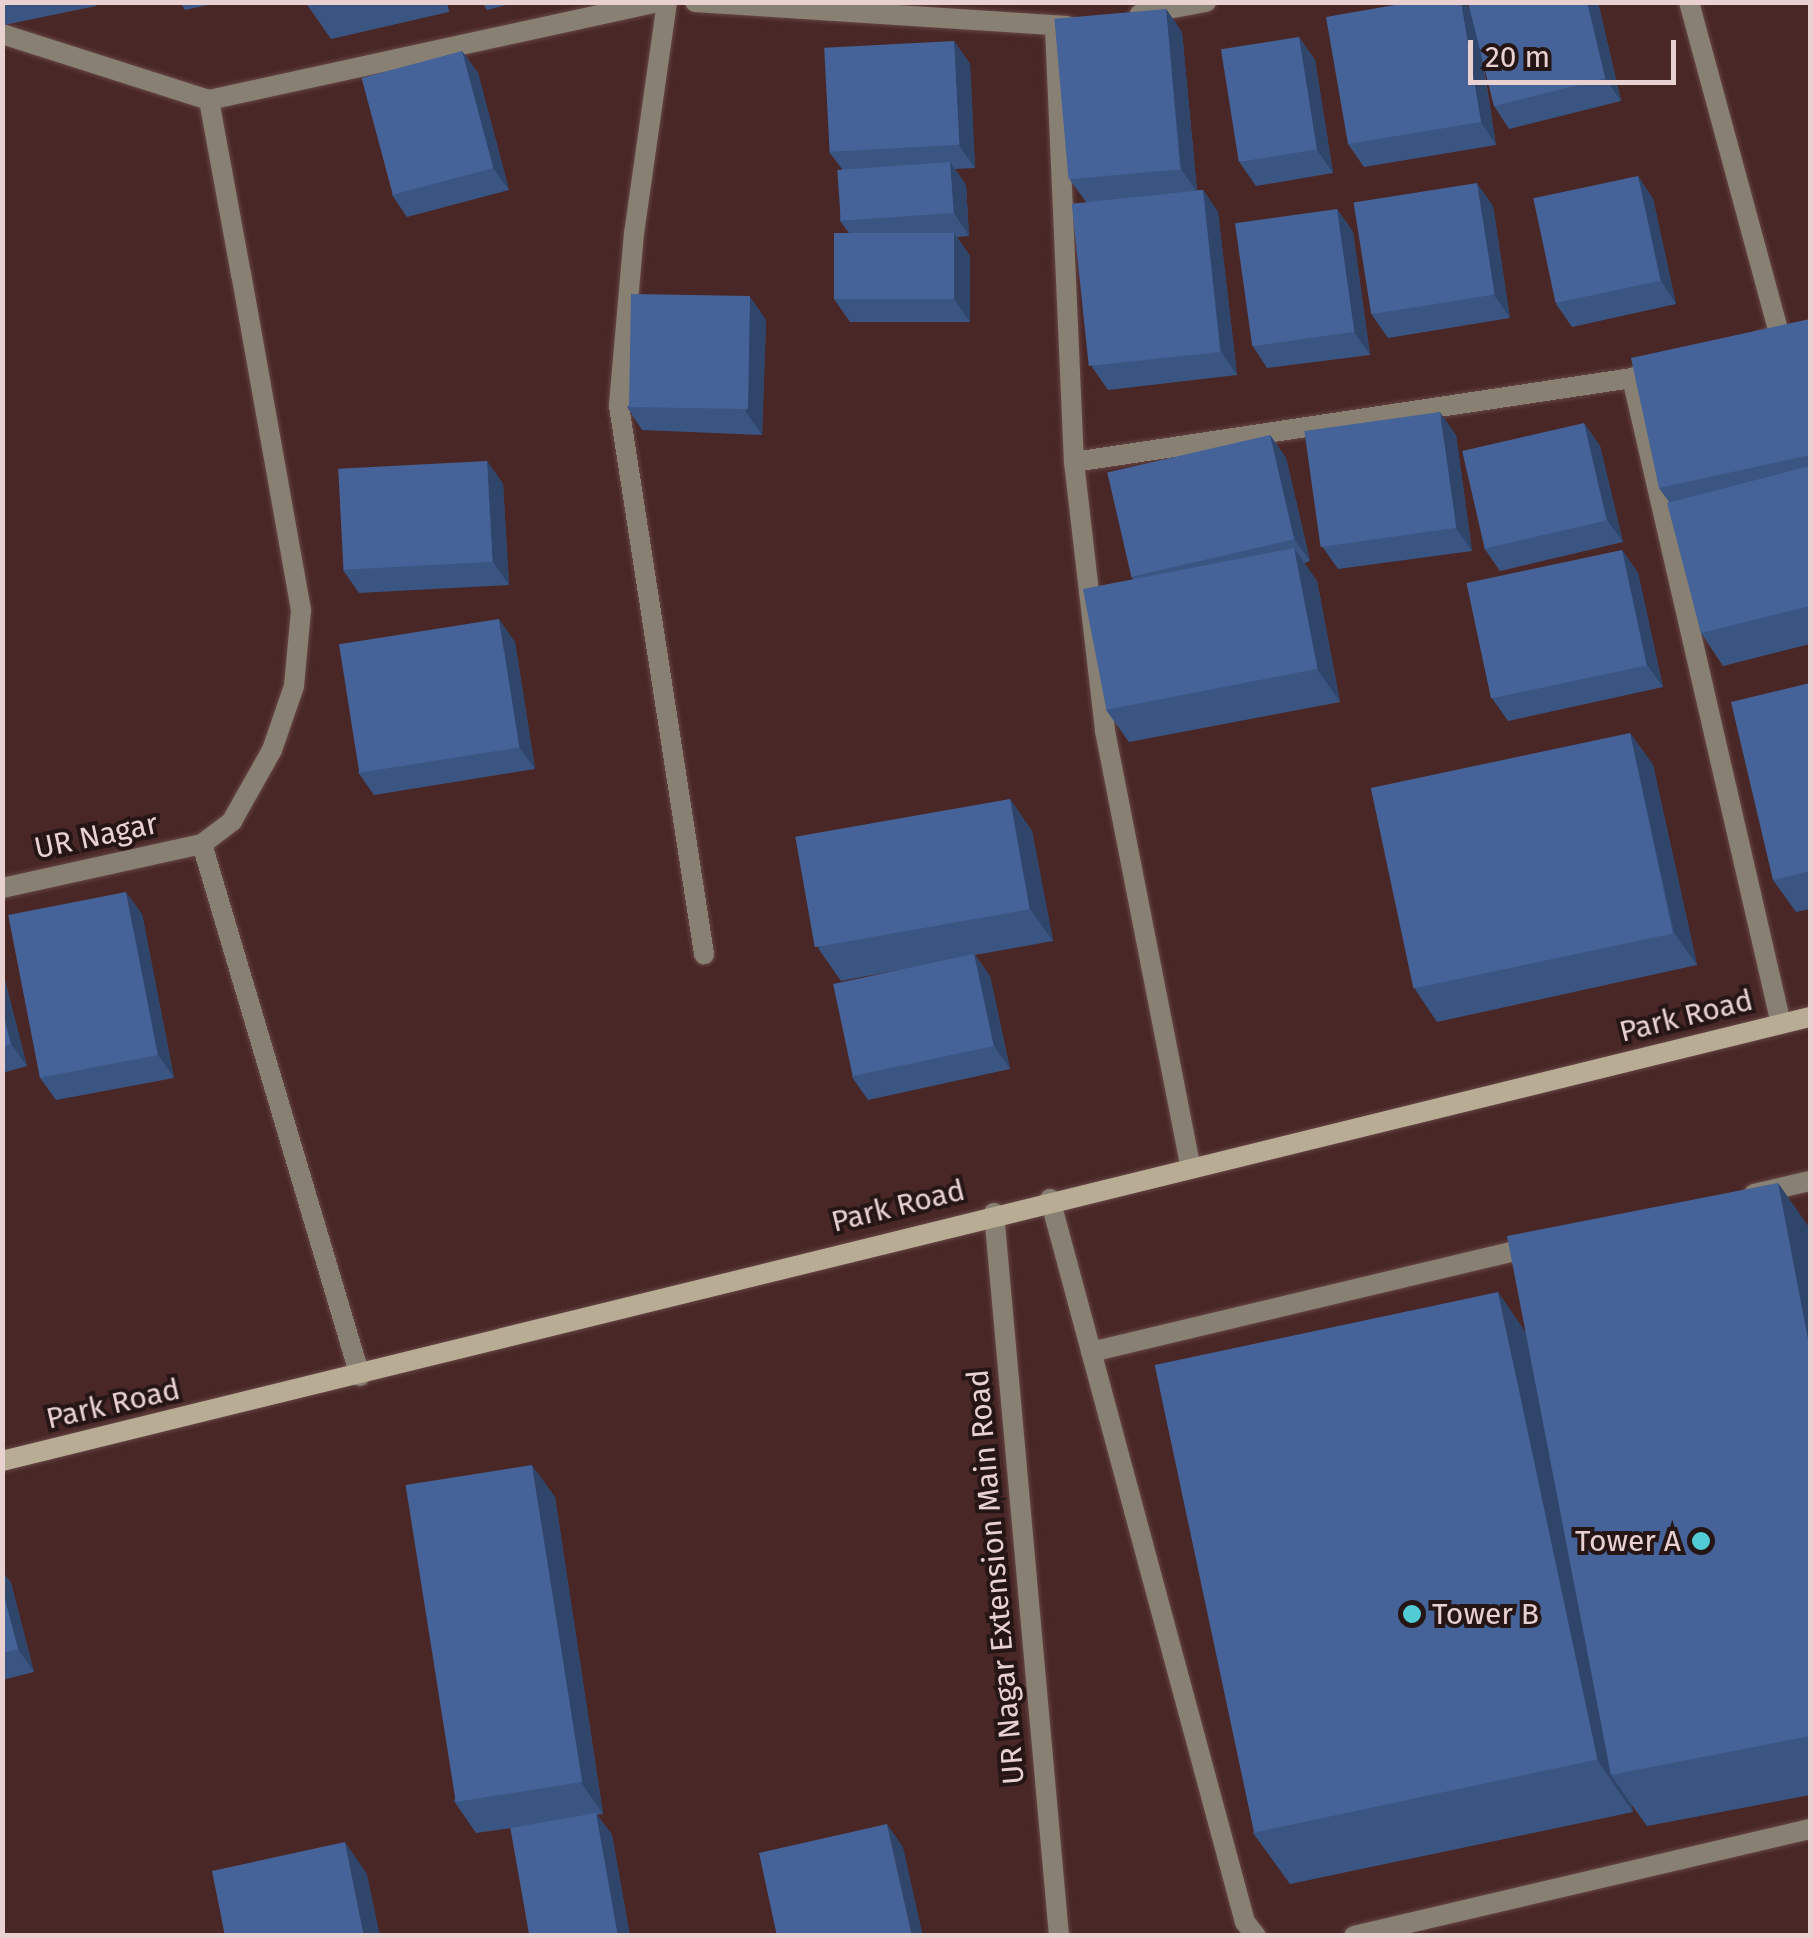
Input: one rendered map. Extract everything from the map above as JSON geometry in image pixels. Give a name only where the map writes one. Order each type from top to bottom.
[{"type":"street","points":[[2,34],[208,100],[658,2]]},
{"type":"street","points":[[667,2],[634,234],[619,406],[704,954]]},
{"type":"street","points":[[695,2],[1055,28],[1206,2]]},
{"type":"street","points":[[1690,2],[1780,336],[1743,346]]},
{"type":"street","points":[[1055,28],[1074,462],[1105,730],[1190,1166]]},
{"type":"street","points":[[208,100],[302,610],[294,686],[272,750],[232,821],[202,844],[360,1376]]},
{"type":"street","points":[[1074,462],[1632,378],[1688,362]]},
{"type":"street","points":[[1632,378],[1781,1024]]},
{"type":"street","name":"UR Nagar","points":[[2,888],[202,844]]},
{"type":"street","name":"Park Road","points":[[2,1460],[360,1376],[1050,1199],[1810,1017]]},
{"type":"street","points":[[1734,1199],[1810,1181]]},
{"type":"street","points":[[1050,1199],[1245,1922],[1256,1936]]},
{"type":"street","name":"UR Nagar Extension Main Road","points":[[994,1214],[1059,1936]]},
{"type":"street","points":[[1091,1352],[1568,1238]]},
{"type":"street","points":[[1354,1936],[1810,1829]]},
{"type":"building","points":[[1412,2],[1461,2],[1481,122],[1348,144],[1326,17]]},
{"type":"building","points":[[1468,2],[1587,2],[1605,78],[1494,106]]},
{"type":"building","points":[[1166,9],[1180,169],[1068,179],[1054,19]]},
{"type":"building","points":[[1299,37],[1317,150],[1239,162],[1221,49]]},
{"type":"building","points":[[954,41],[959,145],[830,152],[824,48]]},
{"type":"building","points":[[462,51],[493,168],[393,195],[362,78]]},
{"type":"building","points":[[950,162],[954,213],[841,221],[837,170]]},
{"type":"building","points":[[1638,176],[1660,281],[1556,303],[1533,198]]},
{"type":"building","points":[[1477,183],[1495,295],[1371,314],[1354,203]]},
{"type":"building","points":[[1203,190],[1220,352],[1089,366],[1072,204]]},
{"type":"building","points":[[1337,209],[1354,332],[1252,346],[1235,223]]},
{"type":"building","points":[[834,233],[954,233],[954,299],[834,299]]},
{"type":"building","points":[[631,294],[750,296],[748,409],[629,407]]},
{"type":"building","points":[[1810,319],[1810,455],[1659,488],[1631,358]]},
{"type":"building","points":[[1440,412],[1456,528],[1321,547],[1304,431]]},
{"type":"building","points":[[1584,423],[1606,520],[1485,549],[1462,451]]},
{"type":"building","points":[[1270,435],[1294,539],[1131,577],[1107,473]]},
{"type":"building","points":[[487,461],[492,562],[343,570],[338,469]]},
{"type":"building","points":[[1810,466],[1810,606],[1701,633],[1667,503]]},
{"type":"building","points":[[1294,548],[1317,669],[1106,710],[1083,589]]},
{"type":"building","points":[[1622,550],[1647,665],[1491,698],[1466,583]]},
{"type":"building","points":[[499,619],[519,747],[359,773],[339,644]]},
{"type":"building","points":[[1810,683],[1810,871],[1773,880],[1731,702]]},
{"type":"building","points":[[1630,733],[1673,934],[1413,989],[1371,788]]},
{"type":"building","points":[[1010,799],[1029,909],[815,947],[795,837]]},
{"type":"building","points":[[126,892],[158,1055],[40,1078],[8,915]]},
{"type":"building","points":[[974,954],[994,1046],[853,1076],[833,984]]},
{"type":"building","points":[[2,1010],[11,1044],[2,1046]]},
{"type":"building","name":"Tower A","points":[[1778,1183],[1810,1350],[1810,1736],[1611,1775],[1507,1236]]},
{"type":"building","name":"Tower B","points":[[1498,1292],[1597,1760],[1254,1833],[1155,1365]]},
{"type":"building","points":[[532,1465],[582,1782],[456,1802],[406,1485]]},
{"type":"building","points":[[2,1588],[18,1649],[2,1653]]},
{"type":"building","points":[[596,1813],[618,1936],[529,1936],[510,1828]]},
{"type":"building","points":[[887,1824],[912,1936],[777,1936],[759,1853]]},
{"type":"building","points":[[345,1842],[364,1936],[225,1936],[212,1871]]},
{"type":"place","name":"Tower A","points":[[1701,1541]]},
{"type":"place","name":"Tower B","points":[[1412,1614]]}]
